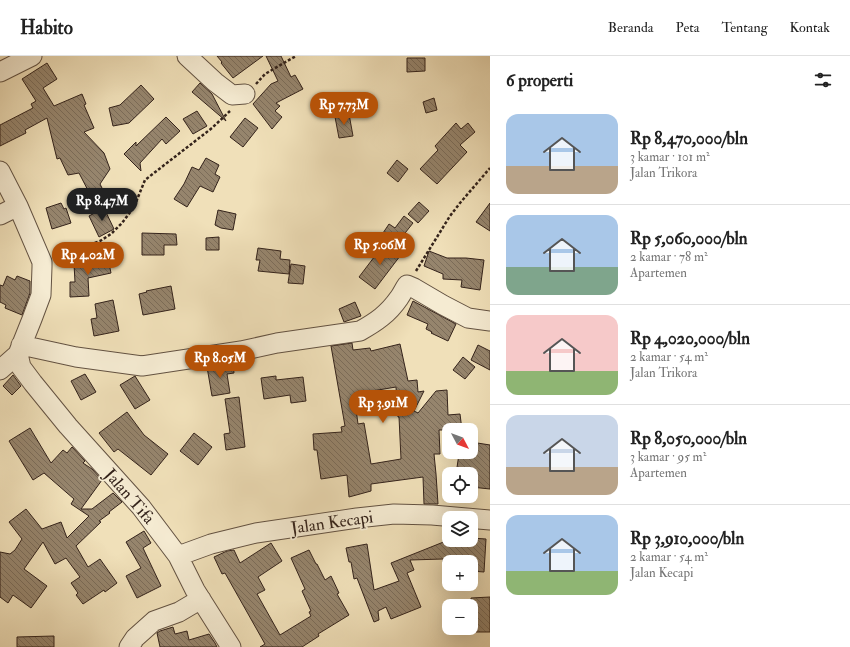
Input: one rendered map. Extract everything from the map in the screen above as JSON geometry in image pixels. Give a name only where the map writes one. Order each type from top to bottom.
[{"type":"street","points":[[0,72],[32,56]]},
{"type":"street","points":[[187,56],[215,82],[232,95],[245,94]]},
{"type":"street","points":[[0,171],[18,206],[42,262],[41,295],[20,350],[0,370]]},
{"type":"street","points":[[0,215],[18,206]]},
{"type":"street","points":[[20,350],[142,366],[241,351],[278,343],[360,331],[386,315],[407,285],[468,318],[490,320]]},
{"type":"street","name":"Jalan Tifa","points":[[20,350],[21,367],[32,383],[68,426],[142,507],[178,556],[201,599],[231,647]]},
{"type":"street","name":"Jalan Kecapi","points":[[178,556],[211,544],[256,533],[357,518],[394,514],[432,515],[490,520]]},
{"type":"street","points":[[129,647],[135,638],[154,621],[178,612],[201,599]]},
{"type":"path","points":[[42,262],[100,241],[111,234],[122,223],[134,207],[145,180],[212,128],[265,74],[296,56]]},
{"type":"path","points":[[407,285],[450,216],[490,168]]},
{"type":"building","points":[[217,56],[263,56],[233,78]]},
{"type":"building","points":[[266,56],[281,56],[291,77],[295,75],[303,89],[276,103],[280,106],[275,111],[282,117],[272,129],[253,104],[271,84],[278,81]]},
{"type":"building","points":[[407,58],[425,58],[425,71],[407,72]]},
{"type":"building","points":[[47,63],[57,79],[43,88],[54,106],[82,94],[86,104],[84,105],[94,128],[84,132],[104,153],[110,169],[100,184],[106,196],[94,202],[79,173],[68,175],[60,158],[57,159],[47,118],[25,130],[26,133],[0,146],[0,125],[33,108],[31,104],[36,101],[22,79]]},
{"type":"building","points":[[200,83],[212,94],[226,121],[192,92]]},
{"type":"building","points":[[141,85],[154,99],[129,123],[113,126],[109,108],[120,105]]},
{"type":"building","points":[[434,98],[437,110],[426,113],[423,102]]},
{"type":"building","points":[[197,111],[207,126],[193,134],[183,119]]},
{"type":"building","points":[[349,114],[353,136],[339,138],[335,117]]},
{"type":"building","points":[[166,117],[180,131],[166,144],[162,139],[140,163],[141,171],[124,154],[136,142],[136,146]]},
{"type":"building","points":[[245,118],[258,128],[243,147],[230,137]]},
{"type":"building","points":[[456,123],[461,129],[468,123],[475,132],[460,145],[467,152],[437,184],[420,169],[438,150],[435,146]]},
{"type":"building","points":[[206,158],[219,165],[215,174],[220,177],[213,192],[200,186],[187,207],[174,199],[184,184],[192,167],[199,170]]},
{"type":"building","points":[[397,160],[408,169],[398,182],[387,173]]},
{"type":"building","points":[[419,202],[429,211],[418,223],[408,214]]},
{"type":"building","points":[[61,203],[64,209],[66,208],[71,223],[52,229],[46,208]]},
{"type":"building","points":[[490,203],[490,231],[476,222]]},
{"type":"building","points":[[104,208],[114,229],[99,237],[89,216]]},
{"type":"building","points":[[218,210],[236,214],[233,230],[221,228],[215,225]]},
{"type":"building","points":[[404,216],[413,223],[394,247],[381,236],[389,224],[395,228]]},
{"type":"building","points":[[142,233],[176,234],[177,245],[164,245],[164,255],[142,255]]},
{"type":"building","points":[[219,237],[219,250],[206,250],[206,238]]},
{"type":"building","points":[[384,244],[400,256],[375,289],[359,277]]},
{"type":"building","points":[[258,248],[281,251],[280,259],[290,260],[289,274],[258,271],[260,260],[256,260]]},
{"type":"building","points":[[429,251],[447,258],[484,260],[480,290],[461,287],[462,280],[443,279],[443,274],[424,266]]},
{"type":"building","points":[[107,254],[111,273],[88,278],[89,296],[70,297],[70,282],[75,282],[74,264],[97,264],[95,257]]},
{"type":"building","points":[[291,264],[305,266],[303,284],[288,283]]},
{"type":"building","points":[[7,276],[15,280],[17,276],[30,281],[30,293],[22,315],[5,308],[6,305],[0,302],[0,285],[3,286]]},
{"type":"building","points":[[171,286],[175,309],[143,315],[139,294],[147,292],[146,291]]},
{"type":"building","points":[[113,300],[119,331],[94,336],[91,319],[97,318],[95,304]]},
{"type":"building","points":[[413,301],[456,324],[448,341],[426,329],[428,324],[407,315]]},
{"type":"building","points":[[355,302],[361,316],[344,322],[339,309]]},
{"type":"building","points":[[352,343],[353,350],[370,348],[371,351],[400,344],[408,381],[417,380],[418,392],[424,391],[414,411],[418,413],[436,391],[447,390],[448,415],[460,414],[461,423],[442,423],[442,430],[439,430],[440,454],[434,454],[438,504],[424,504],[423,477],[371,484],[371,491],[349,497],[347,475],[321,479],[317,450],[314,450],[313,434],[342,432],[341,427],[345,426],[331,346]],"holes":[[[396,387],[401,459],[371,464],[364,423],[358,424],[354,394]]]},
{"type":"building","points":[[478,345],[490,351],[490,370],[471,360]]},
{"type":"building","points":[[463,357],[475,367],[465,379],[453,370]]},
{"type":"building","points":[[233,363],[234,373],[227,374],[230,393],[212,396],[207,367]]},
{"type":"building","points":[[85,374],[96,392],[81,400],[71,381]]},
{"type":"building","points":[[13,375],[21,386],[12,395],[3,386]]},
{"type":"building","points":[[135,376],[150,400],[135,409],[120,385]]},
{"type":"building","points":[[276,376],[276,380],[303,377],[306,401],[291,403],[290,395],[264,399],[261,378]]},
{"type":"building","points":[[239,397],[245,447],[226,450],[224,434],[230,433],[225,399]]},
{"type":"building","points":[[127,412],[144,435],[168,454],[151,475],[118,449],[114,452],[99,433]]},
{"type":"building","points":[[30,428],[51,463],[63,450],[67,453],[72,447],[85,461],[83,463],[92,469],[102,480],[81,509],[92,509],[113,493],[122,502],[99,521],[101,522],[76,546],[88,567],[100,559],[117,583],[105,592],[104,590],[83,604],[76,595],[78,593],[71,583],[80,577],[66,558],[55,564],[43,542],[24,569],[47,586],[31,608],[13,595],[8,603],[0,597],[0,552],[10,554],[15,550],[22,539],[9,522],[26,509],[42,529],[61,522],[67,538],[89,516],[71,504],[74,499],[44,473],[33,480],[9,441]]},
{"type":"building","points":[[194,433],[212,447],[198,465],[180,451]]},
{"type":"building","points":[[478,443],[490,445],[490,489],[478,488],[478,467],[457,467],[458,459],[478,459]]},
{"type":"building","points":[[144,531],[151,543],[143,548],[161,586],[137,598],[126,576],[141,568],[126,542]]},
{"type":"building","points":[[478,538],[486,539],[484,572],[478,572],[478,555],[442,555],[442,559],[410,560],[414,570],[407,573],[421,607],[391,619],[386,607],[378,611],[379,620],[374,622],[357,578],[354,579],[351,562],[349,562],[346,548],[367,544],[374,590],[399,581],[391,563],[442,543],[442,547],[478,547]]},
{"type":"building","points":[[271,543],[282,561],[258,577],[265,590],[257,594],[280,635],[311,616],[309,612],[311,611],[302,591],[305,589],[291,558],[309,550],[325,580],[331,576],[339,593],[337,594],[349,615],[318,634],[319,636],[302,647],[260,647],[265,644],[225,573],[222,574],[214,557],[227,551],[234,550],[240,563]]},
{"type":"building","points":[[490,597],[490,632],[478,632],[478,599],[471,598]]},
{"type":"building","points":[[173,627],[175,634],[187,631],[189,640],[209,634],[217,647],[160,647],[157,633]]},
{"type":"building","points":[[54,636],[54,647],[17,647],[17,637]]}]
